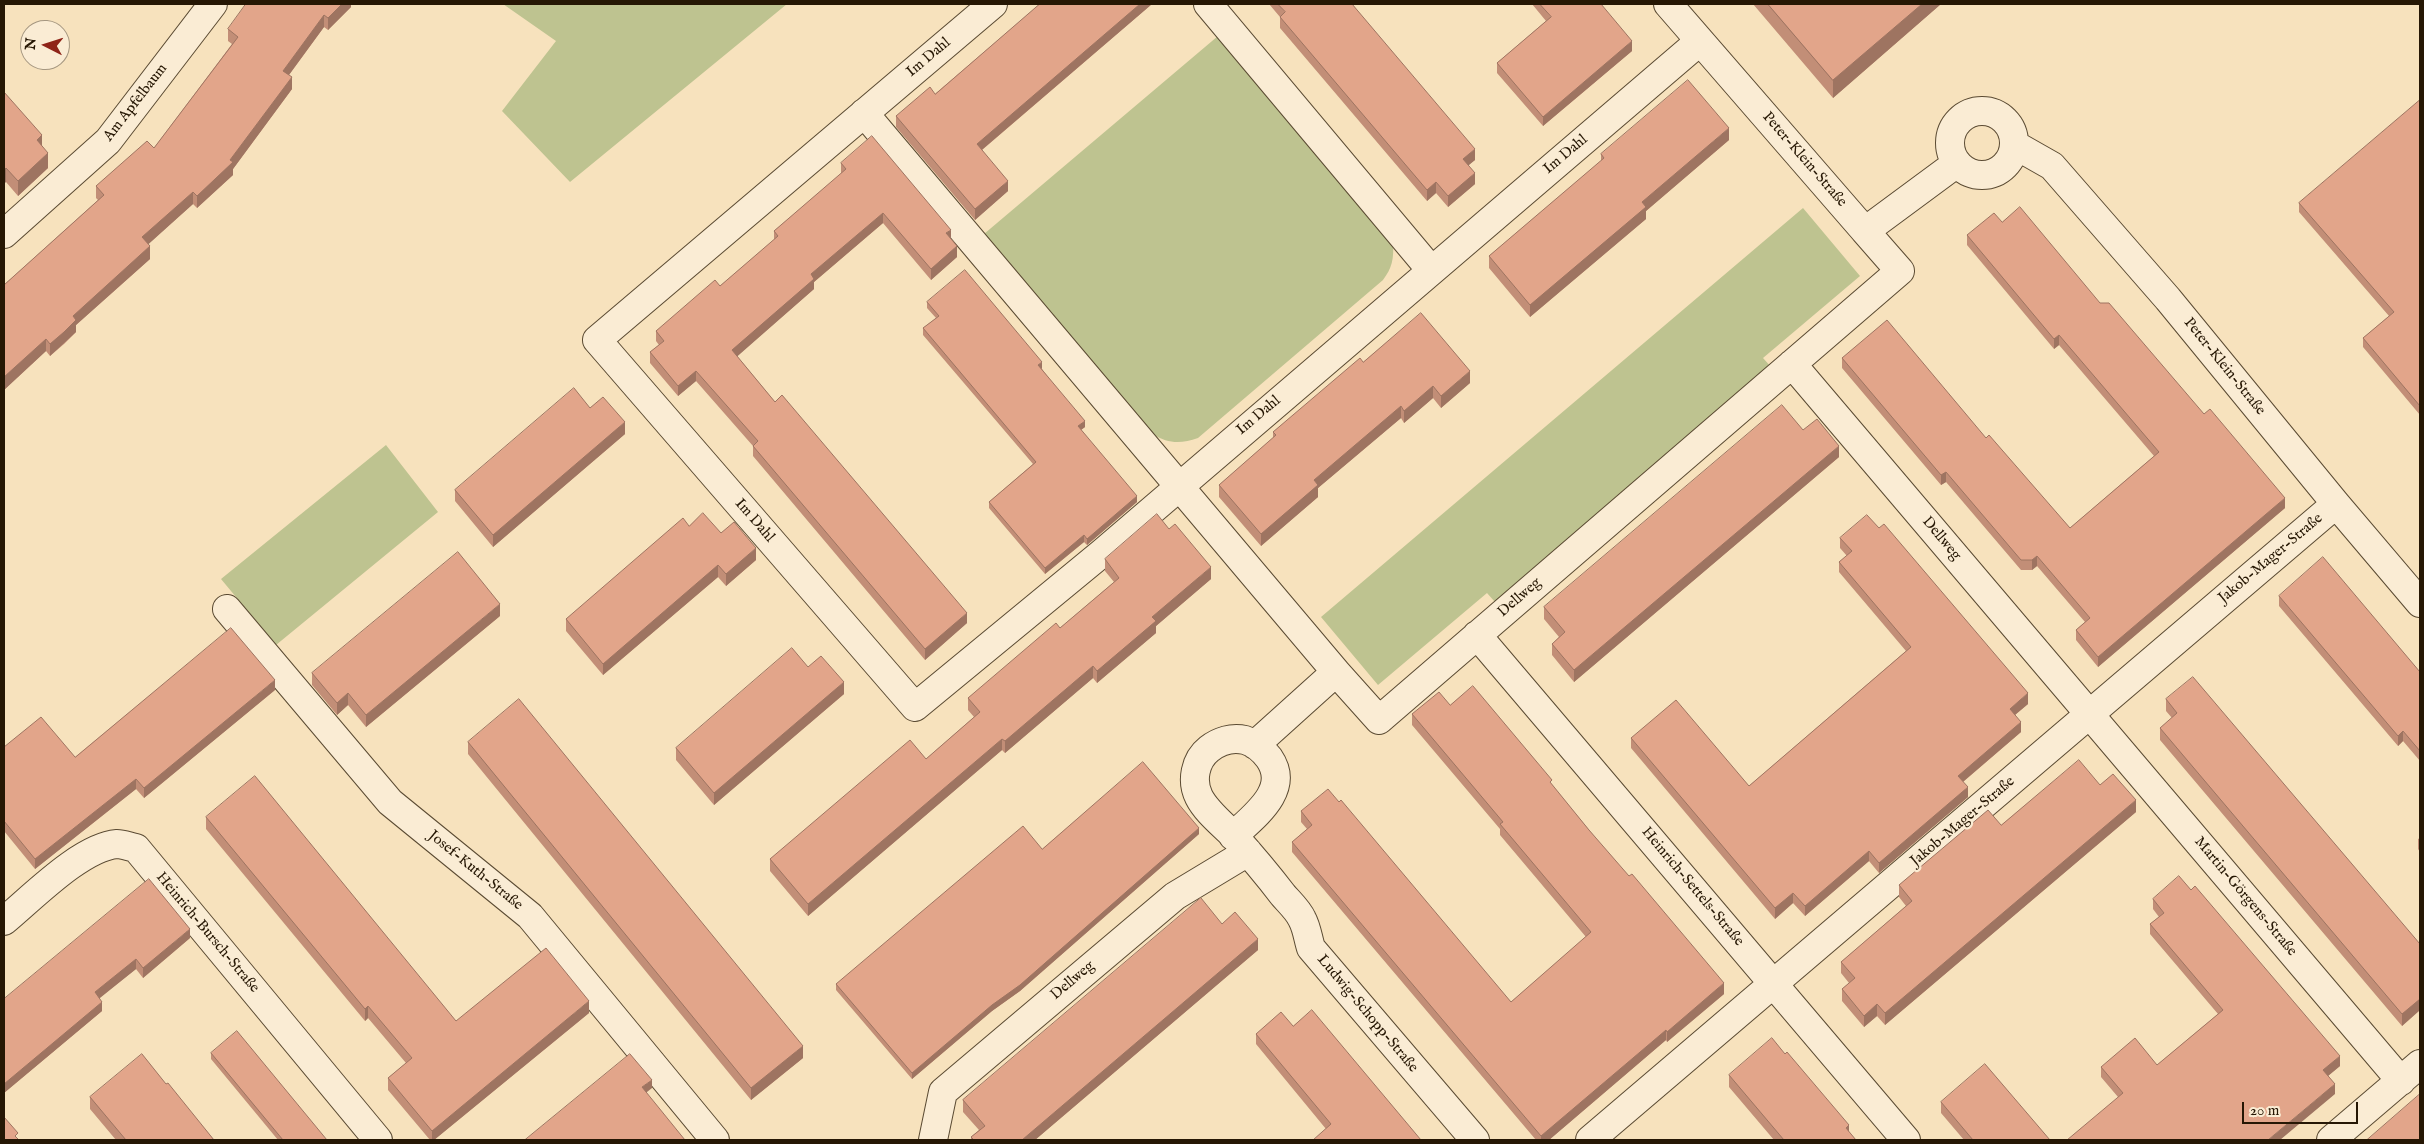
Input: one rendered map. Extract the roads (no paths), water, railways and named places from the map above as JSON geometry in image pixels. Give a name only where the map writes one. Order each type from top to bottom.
[{"type":"street","name":"Am Apfelbaum","points":[[4,234],[108,141],[213,4]]},
{"type":"street","name":"Im Dahl","points":[[993,4],[597,340],[915,708],[1102,553],[1178,485],[1700,41]]},
{"type":"street","points":[[1208,4],[1431,270]]},
{"type":"street","name":"Peter-Klein-Straße","points":[[1668,4],[1865,231]]},
{"type":"street","points":[[1983,111],[1994,112],[2010,125],[2015,144],[2013,154],[2008,163],[1992,174],[1972,174],[1957,163],[1952,154],[1951,133],[1956,124],[1973,112],[1983,111]]},
{"type":"street","points":[[864,113],[1336,672],[1256,745],[1272,763],[1275,774],[1275,787],[1241,844]]},
{"type":"street","name":"Peter-Klein-Straße","points":[[2015,144],[2052,166],[2168,299],[2420,603]]},
{"type":"street","points":[[1865,231],[1957,163]]},
{"type":"street","name":"Dellweg","points":[[1336,672],[1379,720],[1900,271],[1865,231]]},
{"type":"street","name":"Dellweg","points":[[1792,364],[2090,714]]},
{"type":"street","name":"Jakob-Mager-Straße","points":[[1590,1140],[2336,504]]},
{"type":"street","name":"Josef-Kuth-Straße","points":[[228,609],[390,802],[530,916],[715,1140]]},
{"type":"street","name":"Heinrich-Settels-Straße","points":[[1478,635],[1906,1140]]},
{"type":"street","name":"Martin-Görgens-Straße","points":[[2090,714],[2410,1073],[2331,1140]]},
{"type":"street","name":"Ludwig-Schopp-Straße","points":[[1256,745],[1244,740],[1230,739],[1218,743],[1203,755],[1195,772],[1195,786],[1199,798],[1241,844],[1302,918],[1311,948],[1474,1140]]},
{"type":"street","name":"Heinrich-Bursch-Straße","points":[[4,922],[81,857],[102,848],[119,844],[136,848],[378,1140]]},
{"type":"street","name":"Dellweg","points":[[935,1140],[943,1092],[1175,896],[1241,844]]}]
